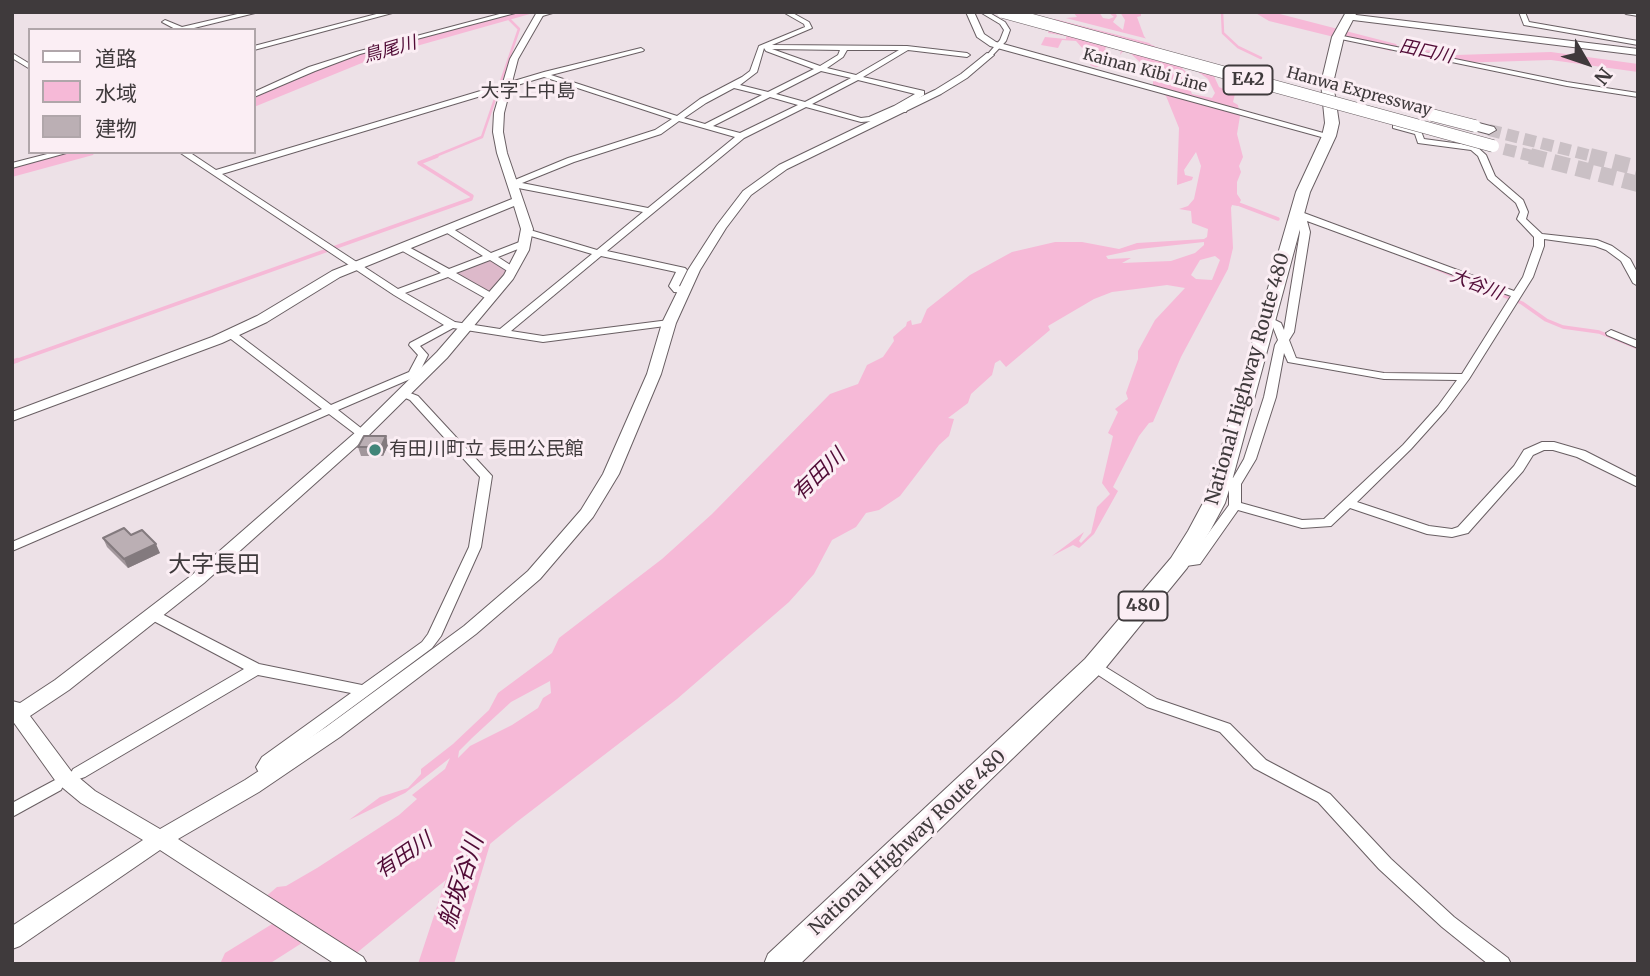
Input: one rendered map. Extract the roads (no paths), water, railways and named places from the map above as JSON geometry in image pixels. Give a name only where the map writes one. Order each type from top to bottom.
[{"type":"highway","name":"Hanwa Expressway","points":[[1003,12],[1499,148]]},
{"type":"highway","name":"Hanwa Expressway","points":[[1037,12],[1489,130]]},
{"type":"highway","name":"National Highway Route 480","points":[[779,964],[1094,665],[1179,563],[1229,480],[1298,214],[1329,136],[1332,123],[1327,83],[1339,35],[1350,15]]},
{"type":"street","points":[[160,28],[174,12]]},
{"type":"street","points":[[211,12],[226,19]]},
{"type":"street","points":[[186,28],[256,12]]},
{"type":"street","points":[[256,47],[393,12]]},
{"type":"street","points":[[318,58],[327,59],[362,52],[516,12]]},
{"type":"street","points":[[761,47],[809,28],[807,23],[786,12]]},
{"type":"street","name":"Kainan Kibi Line","points":[[970,12],[980,35],[1002,47],[1329,136]]},
{"type":"street","points":[[12,939],[65,903],[166,843],[333,732],[470,630],[534,575],[587,513],[611,474],[654,374],[669,323],[721,227],[756,185],[794,161],[964,76],[1002,47],[1007,27],[983,12]]},
{"type":"street","points":[[1522,12],[1526,24],[1638,43]]},
{"type":"street","points":[[1626,12],[1638,14]]},
{"type":"street","points":[[355,964],[166,843],[88,797],[64,777],[14,713],[50,694],[198,579],[405,394],[459,327],[491,297],[512,270],[526,237],[498,132],[505,87],[514,59],[544,13]]},
{"type":"street","points":[[1350,15],[1638,52]]},
{"type":"street","points":[[165,22],[179,28]]},
{"type":"street","points":[[1339,35],[1443,61],[1638,95]]},
{"type":"street","points":[[761,47],[907,48],[967,55]]},
{"type":"street","points":[[733,85],[865,120],[900,109],[921,93],[820,68],[761,47]]},
{"type":"street","points":[[513,184],[570,160],[658,132],[703,101],[753,72],[761,47]]},
{"type":"street","points":[[707,126],[838,58],[844,47]]},
{"type":"street","points":[[502,333],[741,136],[859,78],[907,48]]},
{"type":"street","points":[[215,173],[471,94],[641,50]]},
{"type":"street","points":[[256,94],[312,69],[362,52]]},
{"type":"street","points":[[541,75],[553,75],[679,119],[741,136]]},
{"type":"street","points":[[1330,108],[1410,130],[1418,133],[1421,141],[1473,148],[1482,155],[1491,177],[1520,202],[1524,212],[1521,219],[1539,236],[1597,243],[1609,248],[1625,259],[1638,283]]},
{"type":"street","points":[[12,166],[58,154]]},
{"type":"street","points":[[186,154],[397,293],[459,327],[542,339],[669,323]]},
{"type":"street","points":[[513,184],[649,211]]},
{"type":"street","points":[[12,417],[231,334],[262,320],[322,281],[517,201]]},
{"type":"street","points":[[1298,214],[1516,295]]},
{"type":"street","points":[[1179,563],[1195,561],[1235,505],[1229,480],[1250,459],[1270,397],[1280,345],[1289,332],[1305,232],[1298,214]]},
{"type":"street","points":[[447,229],[512,270]]},
{"type":"street","points":[[1235,505],[1302,524],[1327,523],[1407,447],[1465,377],[1528,278],[1539,246],[1539,236]]},
{"type":"street","points":[[397,293],[490,256],[526,237],[682,270],[674,286],[677,290],[684,291]]},
{"type":"street","points":[[402,247],[491,297]]},
{"type":"street","points":[[1269,321],[1278,325],[1292,360],[1384,376],[1465,377]]},
{"type":"street","points":[[419,374],[423,355],[414,345],[459,327]]},
{"type":"street","points":[[1611,333],[1638,345]]},
{"type":"street","points":[[231,334],[362,433]]},
{"type":"street","points":[[12,547],[419,374]]},
{"type":"street","points":[[270,774],[264,767],[268,761],[427,645],[434,636],[475,547],[487,480],[414,398],[405,394]]},
{"type":"street","points":[[1348,503],[1427,530],[1452,533],[1463,530],[1519,468],[1528,453],[1542,446],[1554,446],[1581,454],[1638,483]]},
{"type":"street","points":[[153,615],[256,668],[347,685],[363,691]]},
{"type":"street","points":[[1094,665],[1152,703],[1225,728],[1260,764],[1324,798],[1385,864],[1448,922],[1502,964]]},
{"type":"street","points":[[79,773],[256,668]]},
{"type":"street","points":[[12,811],[55,786]]},
{"type":"street","points":[[12,926],[54,902],[65,903]]},
{"type":"water","points":[[1073,12],[1099,12],[1103,18],[1109,19],[1114,17],[1108,12],[1115,12],[1117,16],[1113,22],[1123,30],[1125,20],[1120,12],[1141,12],[1141,16],[1137,17],[1150,44],[1214,76],[1219,87],[1235,94],[1233,102],[1238,105],[1240,116],[1237,134],[1243,157],[1237,182],[1237,194],[1241,200],[1238,206],[1232,205],[1231,208],[1233,248],[1228,269],[1181,357],[1153,422],[1149,423],[1139,436],[1113,487],[1118,491],[1094,534],[1079,548],[1073,545],[1052,556],[1084,532],[1079,541],[1081,543],[1091,533],[1097,507],[1110,494],[1102,483],[1113,436],[1108,433],[1118,412],[1115,409],[1128,399],[1126,393],[1138,359],[1138,351],[1155,320],[1185,288],[1167,285],[1112,292],[1094,299],[1048,326],[1050,330],[1006,367],[1000,360],[995,363],[992,375],[971,394],[968,403],[948,418],[954,419],[949,436],[900,496],[879,510],[866,513],[856,527],[832,540],[814,574],[789,602],[677,699],[518,821],[348,960],[258,903],[277,887],[286,886],[317,868],[399,815],[417,799],[412,795],[445,769],[450,758],[405,793],[349,820],[380,797],[408,788],[421,774],[421,769],[489,710],[498,693],[552,653],[559,638],[662,559],[712,514],[830,394],[858,384],[867,365],[883,357],[894,341],[893,337],[907,322],[911,320],[912,325],[921,323],[927,309],[970,275],[1012,252],[1055,242],[1082,242],[1119,249],[1137,243],[1207,237],[1208,229],[1192,223],[1191,211],[1179,209],[1188,206],[1194,199],[1201,166],[1196,152],[1184,170],[1185,175],[1193,177],[1192,180],[1177,185],[1179,128],[1166,96],[1153,88],[1153,79],[1156,77],[1129,52],[1124,50],[1120,55],[1121,50],[1111,46],[1105,48],[1113,63],[1110,66],[1095,67],[1090,65],[1093,60],[1082,53],[1084,50],[1076,41],[1062,40],[1058,48],[1041,45],[1045,37],[1066,39],[1066,36],[1048,33],[1055,19],[1077,17]],"holes":[[[1178,64],[1194,69],[1208,79],[1215,93],[1212,98],[1192,94],[1186,78],[1195,81]],[[1204,242],[1195,253],[1171,261],[1122,263],[1131,258],[1108,259],[1106,256],[1139,249]],[[1215,256],[1220,260],[1212,280],[1196,279],[1191,275],[1200,260]],[[550,681],[551,693],[543,698],[538,708],[512,725],[470,746],[458,758],[459,751],[511,702]]]},
{"type":"waterway","name":"鳥尾川","points":[[256,102],[298,82],[369,55],[531,12]]},
{"type":"waterway","points":[[1222,12],[1223,33],[1238,47],[1261,58]]},
{"type":"waterway","name":"田口川","points":[[1260,12],[1274,18],[1391,47]]},
{"type":"waterway","points":[[433,157],[482,137],[519,29],[508,18]]},
{"type":"waterway","name":"田口川","points":[[1426,54],[1456,59],[1551,56],[1638,68]]},
{"type":"waterway","name":"鳥尾川","points":[[12,172],[80,154]]},
{"type":"waterway","points":[[13,362],[471,199],[472,196],[419,163],[437,156]]},
{"type":"waterway","name":"大谷川","points":[[1233,202],[1278,219]]},
{"type":"waterway","name":"大谷川","points":[[1422,263],[1522,303],[1546,320],[1563,327],[1599,332],[1638,348]]},
{"type":"waterway","points":[[12,362],[18,360]]},
{"type":"waterway","name":"船坂谷川","points":[[436,964],[478,831]]},
{"type":"waterway","name":"有田川","points":[[238,964],[315,916]]},
{"type":"tunnel","points":[[1489,130],[1596,157]]},
{"type":"tunnel","points":[[1504,149],[1536,157]]},
{"type":"tunnel","points":[[1530,156],[1638,184]]},
{"type":"tunnel","points":[[1590,156],[1638,168]]},
{"type":"place","name":"有田川町立 長田公民館","points":[[375,450]]},
{"type":"district","name":"大字上中島","points":[[528,92]]},
{"type":"district","name":"大字長田","points":[[214,565]]}]
